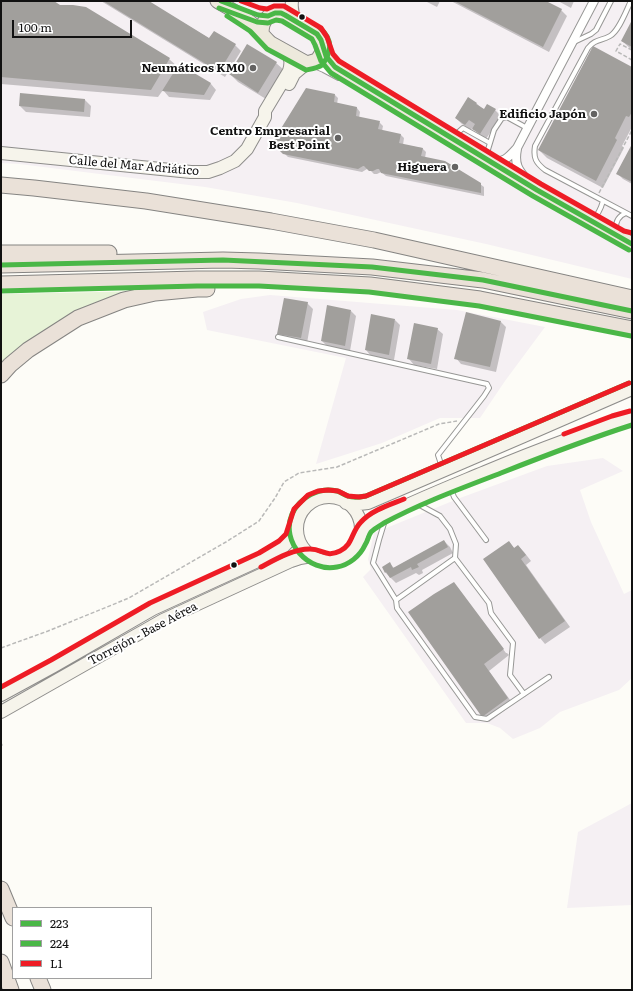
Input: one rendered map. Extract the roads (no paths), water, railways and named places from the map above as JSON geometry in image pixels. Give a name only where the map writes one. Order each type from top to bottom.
[{"type":"highway","points":[[1,186],[34,188],[146,201],[271,221],[374,240],[632,298]]},
{"type":"highway","points":[[1,253],[153,253],[223,260]]},
{"type":"highway","points":[[1,265],[223,260],[372,267],[483,280],[632,311]]},
{"type":"highway","points":[[1,284],[243,279],[370,285],[480,299],[632,329]]},
{"type":"highway","points":[[1,375],[10,365],[28,350],[78,318],[124,300],[155,293],[197,289],[370,285]]},
{"type":"highway","points":[[2,890],[12,915]]},
{"type":"highway","points":[[1,962],[11,990]]},
{"type":"highway","points":[[38,979],[43,990]]},
{"type":"main road","points":[[217,1],[255,26],[271,43],[309,63],[317,60],[324,47]]},
{"type":"main road","points":[[221,1],[258,15],[281,13],[296,21],[317,34],[324,47],[326,56],[335,67],[537,190],[625,239]]},
{"type":"main road","points":[[262,33],[264,21],[290,1]]},
{"type":"main road","points":[[290,1],[292,15],[296,21]]},
{"type":"main road","name":"Calle del Mar Adriático","points":[[1,153],[191,172],[208,172],[220,168],[235,161],[248,148],[265,117],[265,111],[289,71],[291,64],[288,53]]},
{"type":"main road","name":"Calle del Mar Adriático","points":[[265,117],[271,114],[294,74],[309,63]]},
{"type":"main road","points":[[346,503],[359,504],[368,502],[632,389]]},
{"type":"main road","points":[[362,532],[369,524],[387,514],[450,486],[522,457],[614,423],[632,418]]},
{"type":"main road","points":[[319,498],[336,498],[346,503],[354,510],[362,526],[362,532],[358,545],[349,555],[337,560],[324,561],[312,556],[300,544],[297,536],[296,528],[300,513],[311,501],[319,498]]},
{"type":"main road","name":"Torrejón - Base Aérea","points":[[1,695],[153,609],[283,548],[292,538],[296,528]]},
{"type":"main road","name":"Torrejón - Base Aérea","points":[[1,712],[163,620],[291,561],[312,556]]},
{"type":"street","points":[[309,63],[331,72],[473,157],[482,161],[505,160],[517,148],[594,1]]},
{"type":"street","points":[[517,148],[515,158],[517,165],[522,174],[537,190]]},
{"type":"lane","points":[[572,43],[592,34],[596,30],[613,1]]},
{"type":"lane","points":[[631,1],[614,33],[608,37],[591,43],[535,146],[534,154],[538,163],[545,170],[597,196],[632,216]]},
{"type":"lane","points":[[489,161],[490,143],[494,130],[502,118],[507,117],[527,128]]},
{"type":"lane","points":[[452,138],[462,128],[490,143]]},
{"type":"lane","points":[[590,220],[595,218],[601,209],[603,200]]},
{"type":"lane","points":[[625,239],[615,228],[619,218],[626,213]]},
{"type":"lane","points":[[278,337],[487,384],[489,388],[487,392],[438,455],[443,470]]},
{"type":"lane","points":[[450,486],[454,497],[486,540]]},
{"type":"lane","points":[[414,502],[440,516],[450,529],[456,544],[455,558],[490,602],[491,613],[513,643],[510,675],[524,694]]},
{"type":"lane","points":[[387,514],[373,563],[396,600],[396,608],[475,717],[487,719],[549,677]]},
{"type":"lane","points":[[396,600],[455,558]]},
{"type":"place","name":"Neumáticos KM0","points":[[253,68]]},
{"type":"place","name":"Edificio Japón","points":[[594,114]]},
{"type":"place","name":"Centro Empresarial Best Point","points":[[338,138]]},
{"type":"place","name":"Higuera","points":[[455,167]]}]
